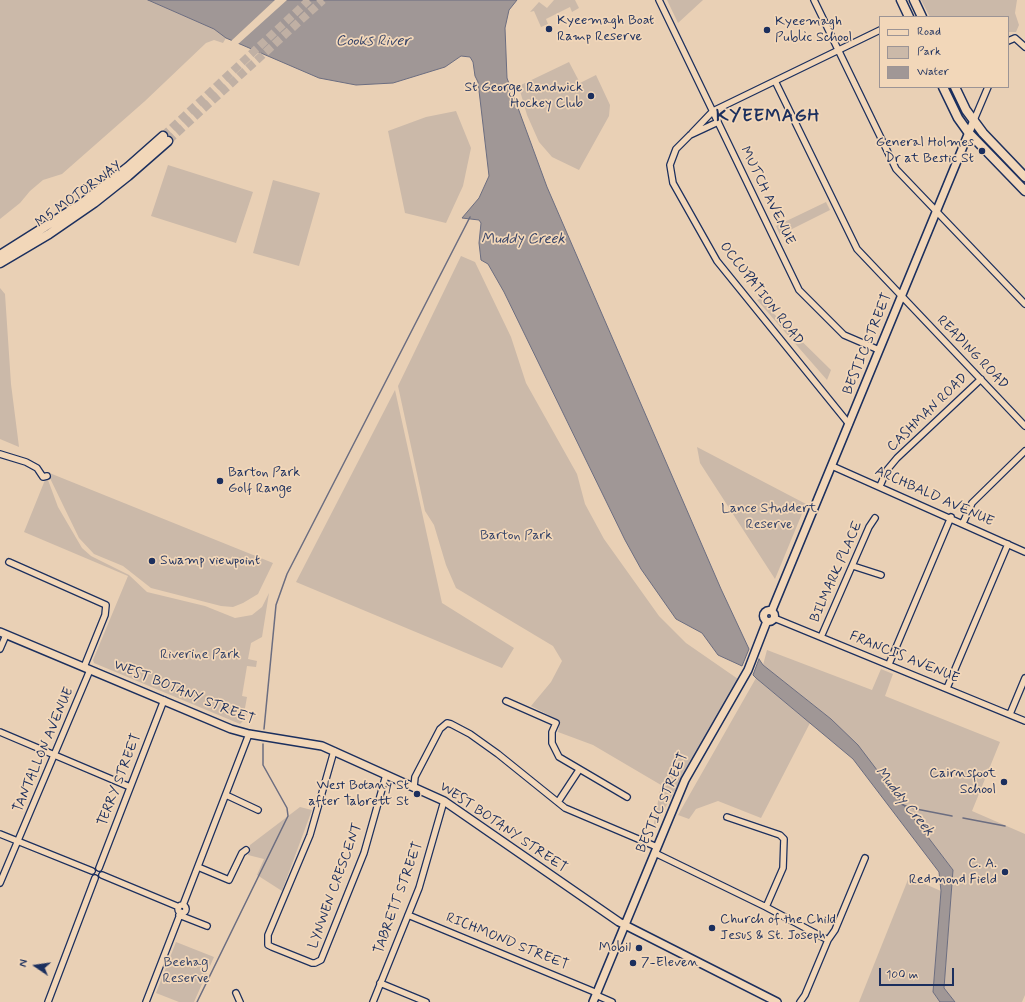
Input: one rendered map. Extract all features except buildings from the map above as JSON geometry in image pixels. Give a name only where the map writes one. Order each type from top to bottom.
[{"type":"highway","points":[[901,0],[908,16]]},
{"type":"highway","points":[[914,0],[922,16]]},
{"type":"highway","points":[[943,88],[958,118],[968,132],[1025,191]]},
{"type":"highway","points":[[955,88],[966,110],[987,138],[1025,177]]},
{"type":"highway","name":"M5 MOTORWAY","points":[[0,263],[24,245],[94,203],[128,176],[165,138]]},
{"type":"highway","name":"M5 MOTORWAY","points":[[0,255],[24,245]]},
{"type":"main road","name":"BESTIC STREET","points":[[595,997],[684,780],[748,670],[771,620],[764,618],[764,614],[766,611],[772,610],[974,120]]},
{"type":"main road","name":"WEST BOTANY STREET","points":[[3,633],[231,729],[249,734],[313,744],[334,751],[444,801],[624,925],[777,1002]]},
{"type":"street","name":"MUTCH AVENUE","points":[[659,0],[799,290],[844,335],[879,350]]},
{"type":"street","points":[[814,0],[894,165],[1025,304]]},
{"type":"street","points":[[690,134],[713,112],[879,30]]},
{"type":"street","points":[[1009,41],[1015,38],[1025,47]]},
{"type":"street","name":"READING ROAD","points":[[775,81],[857,250],[1025,426]]},
{"type":"street","name":"BESTIC STREET","points":[[974,120],[988,88]]},
{"type":"street","name":"OCCUPATION ROAD","points":[[718,122],[690,134],[676,149],[671,160],[671,175],[675,187],[717,261],[849,424]]},
{"type":"street","name":"CASHMAN ROAD","points":[[880,486],[887,470],[897,458],[981,379]]},
{"type":"street","points":[[964,523],[972,503],[1025,451]]},
{"type":"street","points":[[0,454],[26,462],[37,468],[43,477],[47,476]]},
{"type":"street","name":"ARCHBALD AVENUE","points":[[832,466],[951,517],[1025,552]]},
{"type":"street","points":[[889,664],[951,517]]},
{"type":"street","name":"BILMARK PLACE","points":[[821,637],[869,527],[875,518]]},
{"type":"street","points":[[947,688],[1008,544]]},
{"type":"street","name":"TANTALLON AVENUE","points":[[0,884],[55,756],[105,615],[106,605],[9,562]]},
{"type":"street","points":[[853,566],[881,575]]},
{"type":"street","name":"FRANCIS AVENUE","points":[[771,620],[821,637],[1025,720]]},
{"type":"street","points":[[0,650],[3,633]]},
{"type":"street","points":[[1010,714],[1025,678]]},
{"type":"street","name":"TERRY STREET","points":[[99,868],[164,700]]},
{"type":"street","points":[[506,701],[556,723],[552,732],[552,743],[559,757],[578,770],[595,777],[627,797]]},
{"type":"street","points":[[414,787],[414,777],[444,725],[452,724],[470,734],[498,754],[565,808],[656,850],[828,940]]},
{"type":"street","points":[[0,732],[130,787]]},
{"type":"street","points":[[146,1002],[249,734]]},
{"type":"street","name":"LYNWEN CRESCENT","points":[[334,751],[310,835],[268,935],[268,945],[272,947],[312,963],[321,960],[364,853],[386,775]]},
{"type":"street","points":[[558,802],[578,770]]},
{"type":"street","points":[[226,795],[258,810]]},
{"type":"street","name":"TABRETT STREET","points":[[373,1002],[423,876],[444,801]]},
{"type":"street","points":[[727,817],[780,835],[784,839],[783,868],[766,907]]},
{"type":"street","points":[[0,834],[92,871]]},
{"type":"street","points":[[198,867],[229,880],[242,853],[246,850]]},
{"type":"street","points":[[800,1002],[805,995],[865,858]]},
{"type":"street","points":[[92,871],[99,868],[102,875]]},
{"type":"street","points":[[92,871],[92,875],[95,878]]},
{"type":"street","points":[[48,1002],[95,878],[102,875],[181,910],[207,926]]},
{"type":"street","name":"RICHMOND STREET","points":[[408,914],[595,997],[612,1002]]},
{"type":"street","points":[[380,983],[426,1002]]},
{"type":"street","points":[[236,993],[240,1002]]},
{"type":"green space","points":[[0,0],[148,0],[214,29],[226,38],[223,43],[214,40],[206,43],[145,101],[62,174],[43,180],[30,191],[20,203],[0,219]]},
{"type":"green space","points":[[554,0],[575,0],[579,8],[572,12],[570,7],[546,19],[548,24],[541,27],[534,11],[530,12],[539,2],[547,8]]},
{"type":"green space","points":[[667,0],[703,0],[678,23]]},
{"type":"green space","points":[[921,0],[1017,0],[1015,13],[1019,25],[1016,32],[1009,32],[1009,16],[929,16]]},
{"type":"green space","points":[[569,62],[580,83],[596,75],[610,105],[609,116],[579,170],[552,157],[539,142],[527,115],[520,91],[521,85]]},
{"type":"green space","points":[[456,111],[471,148],[463,186],[446,223],[405,213],[388,131],[426,117]]},
{"type":"green space","points":[[168,165],[253,192],[236,243],[151,216]]},
{"type":"green space","points":[[273,180],[320,193],[299,266],[253,253]]},
{"type":"green space","points":[[826,202],[830,210],[780,235],[776,226]]},
{"type":"green space","name":"Barton Park","points":[[461,256],[475,262],[511,337],[526,383],[577,474],[585,504],[604,539],[659,616],[686,643],[738,679],[653,829],[661,785],[593,745],[558,732],[560,721],[531,706],[551,682],[562,661],[553,646],[456,588],[446,565],[434,525],[425,511],[398,386]]},
{"type":"green space","points":[[0,288],[5,294],[11,384],[19,447],[0,439]]},
{"type":"green space","points":[[765,297],[772,312],[831,370],[827,380],[757,300]]},
{"type":"green space","points":[[395,390],[442,603],[514,648],[502,668],[296,582]]},
{"type":"green space","name":"Lance Studdert Reserve","points":[[697,447],[806,504],[775,579],[700,463]]},
{"type":"green space","points":[[47,472],[273,563],[258,594],[233,607],[221,606],[151,588],[123,566],[94,554],[79,538]]},
{"type":"green space","name":"Riverine Park","points":[[45,480],[48,480],[58,507],[82,548],[91,556],[129,575],[147,592],[205,606],[235,618],[252,615],[262,607],[269,593],[262,637],[251,643],[248,659],[257,661],[256,667],[247,666],[242,696],[247,697],[245,708],[247,715],[240,724],[94,663],[93,660],[128,576],[24,532]]},
{"type":"green space","points":[[767,650],[872,690],[881,669],[893,674],[885,696],[1000,742],[972,811],[1025,834],[1025,995],[1022,1002],[955,1002],[944,988],[953,870],[908,811],[831,719],[763,665]]},
{"type":"green space","points":[[756,678],[810,723],[761,818],[718,801],[696,809],[689,819],[678,815]]},
{"type":"green space","points":[[300,807],[312,810],[282,891],[257,875],[264,859],[248,855],[250,845]]},
{"type":"green space","points":[[909,877],[941,891],[933,992],[940,1002],[859,1002]]},
{"type":"green space","name":"Beehag Reserve","points":[[176,942],[214,957],[194,1002],[179,1002],[156,993]]},
{"type":"water","name":"Muddy Creek","points":[[148,0],[517,0],[509,10],[505,28],[507,78],[547,187],[721,589],[749,649],[742,666],[718,655],[702,633],[676,619],[641,569],[625,540],[504,292],[488,264],[481,260],[479,243],[481,223],[479,220],[462,218],[479,198],[489,176],[478,82],[475,76],[473,62],[470,57],[461,56],[445,67],[393,83],[356,85],[319,78],[226,38],[214,29]]},
{"type":"water","points":[[759,659],[763,665],[831,719],[858,745],[953,870],[944,988],[955,1002],[940,1002],[933,992],[941,891],[939,872],[853,759],[753,675]]},
{"type":"pier","points":[[275,0],[287,0],[237,45],[230,42]]},
{"type":"waterway","points":[[264,729],[276,605],[287,574],[470,217]]},
{"type":"waterway","points":[[197,1002],[288,816],[287,808],[263,765],[263,744]]},
{"type":"waterway","points":[[901,804],[911,808],[952,816]]},
{"type":"waterway","points":[[963,818],[1005,826]]},
{"type":"tunnel","points":[[163,136],[309,0]]},
{"type":"tunnel","points":[[168,141],[323,0]]},
{"type":"place","name":"Kyeemagh Boat Ramp Reserve","points":[[549,29]]},
{"type":"place","name":"Kyeemagh Public School","points":[[767,30]]},
{"type":"place","name":"St George Randwick Hockey Club","points":[[591,96]]},
{"type":"place","name":"General Holmes Dr at Bestic St","points":[[982,151]]},
{"type":"place","name":"Barton Park Golf Range","points":[[220,481]]},
{"type":"place","name":"Swamp viewpoint","points":[[152,561]]},
{"type":"place","name":"Cairnsfoot School","points":[[1004,782]]},
{"type":"place","name":"West Botany St after Tabrett St","points":[[417,794]]},
{"type":"place","name":"C. A. Redmond Field","points":[[1005,872]]},
{"type":"place","name":"Church of the Child Jesus & St. Joseph","points":[[712,928]]},
{"type":"place","name":"Mobil","points":[[639,948]]},
{"type":"place","name":"7-Eleven","points":[[633,963]]},
{"type":"district","name":"KYEEMAGH","points":[[768,117]]},
{"type":"water label","name":"Cooks River","points":[[373,42]]}]
